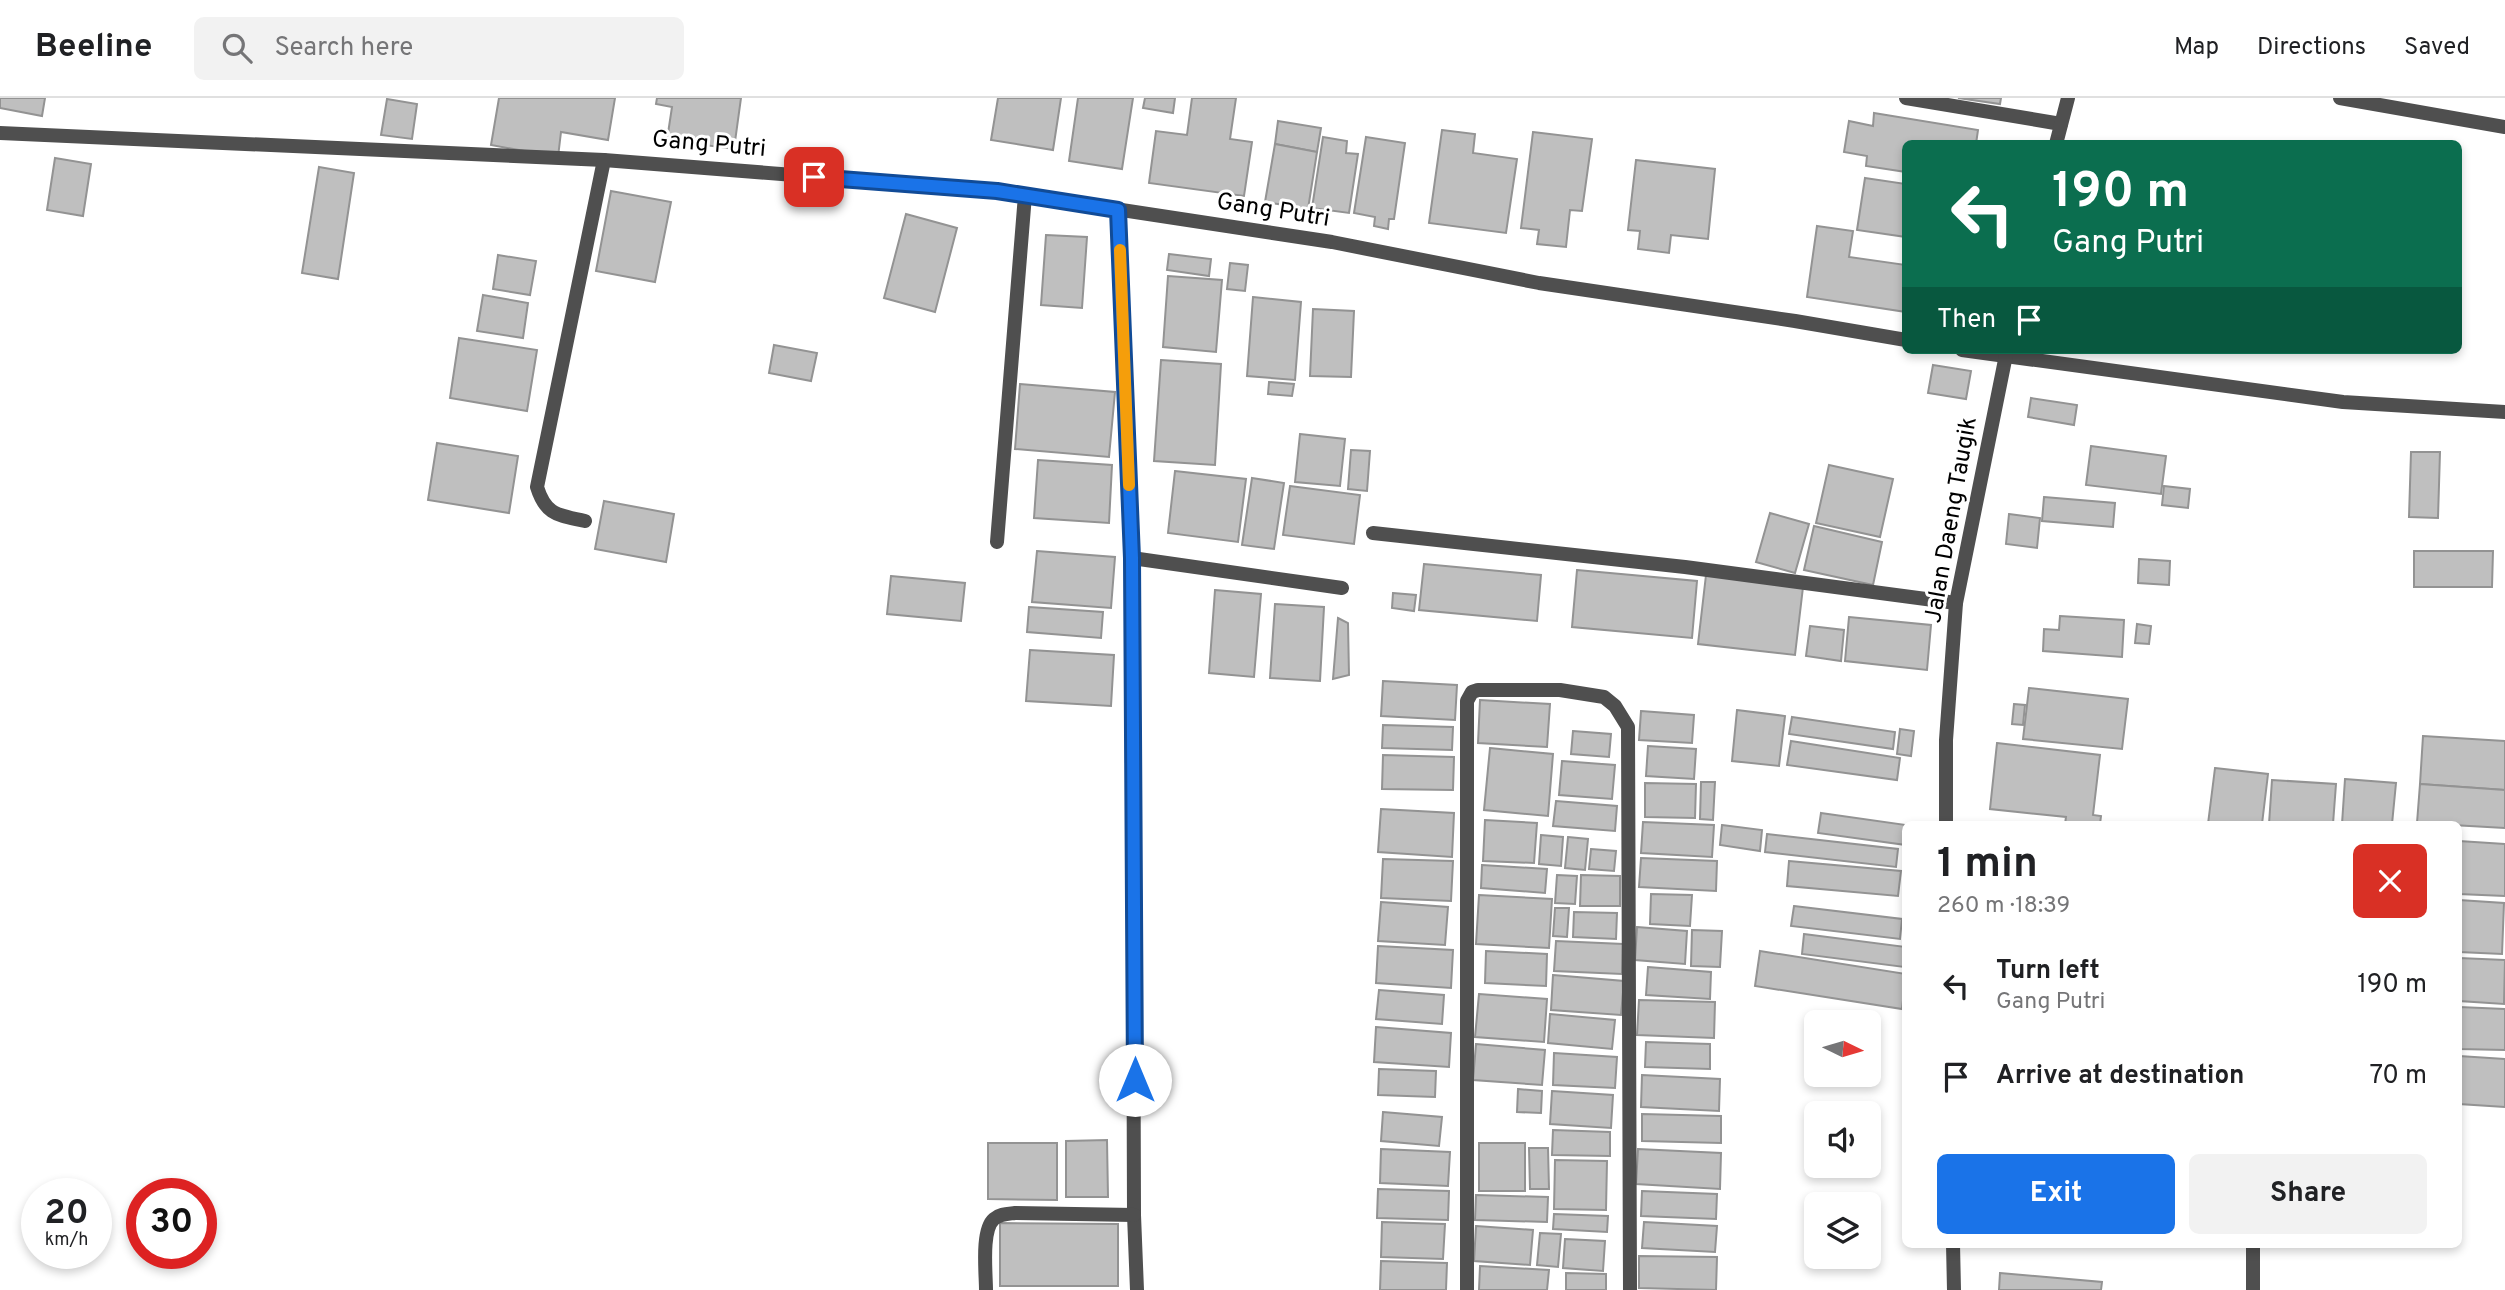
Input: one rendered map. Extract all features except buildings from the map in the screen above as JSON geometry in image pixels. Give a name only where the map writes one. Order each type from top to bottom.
[{"type":"street","points":[[1906,98],[2061,124]]},
{"type":"street","points":[[2057,140],[2068,98]]},
{"type":"street","points":[[2340,98],[2505,127]]},
{"type":"street","name":"Gang Putri","points":[[0,133],[604,160],[1025,195],[1332,242],[1539,283],[1902,339]]},
{"type":"street","points":[[585,521],[556,514],[542,503],[537,487],[604,160]]},
{"type":"street","points":[[998,542],[1025,195]]},
{"type":"street","points":[[1118,210],[1132,558],[1134,1215],[1137,1290]]},
{"type":"street","points":[[2006,354],[2343,402],[2505,412]]},
{"type":"street","name":"Jalan Daeng Taugik","points":[[1946,821],[1946,740],[1956,603],[2006,354]]},
{"type":"street","points":[[1373,533],[1685,567],[1956,603]]},
{"type":"street","points":[[1132,558],[1342,588]]},
{"type":"street","points":[[1467,1290],[1467,701],[1472,692],[1478,690],[1560,690],[1604,697],[1615,706],[1628,727],[1630,1290]]},
{"type":"street","points":[[986,1290],[986,1232],[990,1223],[1000,1215],[1134,1215]]},
{"type":"street","points":[[1953,1248],[1954,1290]]},
{"type":"street","points":[[2253,1248],[2253,1290]]},
{"type":"slow traffic","points":[[1120,250],[1129,485]]},
{"type":"route","points":[[814,177],[997,191],[1118,210],[1132,558],[1135,1080]]}]
